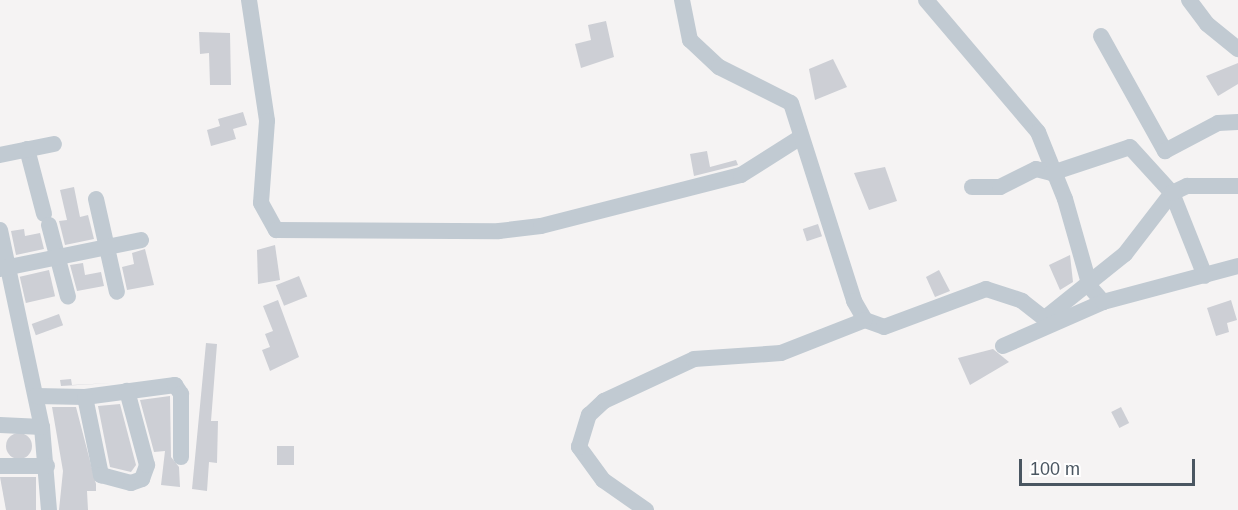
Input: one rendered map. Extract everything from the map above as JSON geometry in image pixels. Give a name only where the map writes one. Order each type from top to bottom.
[{"type":"street","points":[[249,0],[267,122],[261,203],[276,230],[499,231],[541,226],[741,175],[801,137]]},
{"type":"street","points":[[682,0],[690,40],[719,67],[791,103],[854,302],[865,320],[884,327],[986,289],[1022,302],[1047,320]]},
{"type":"street","points":[[926,0],[985,74],[1026,115],[1047,151],[1052,173],[1065,199],[1090,287],[1103,302]]},
{"type":"street","points":[[1189,0],[1207,24],[1238,49]]},
{"type":"street","points":[[1101,36],[1165,151]]},
{"type":"street","points":[[972,187],[1000,187],[1036,169],[1052,173],[1130,147],[1165,151],[1218,123],[1238,122]]},
{"type":"street","points":[[0,155],[54,144]]},
{"type":"street","points":[[1130,147],[1172,193],[1205,276]]},
{"type":"street","points":[[27,149],[68,297]]},
{"type":"street","points":[[1003,346],[1047,320],[1090,287],[1125,254],[1172,193],[1187,186],[1238,186]]},
{"type":"street","points":[[96,199],[117,292]]},
{"type":"street","points":[[0,230],[4,269],[42,427],[49,510]]},
{"type":"street","points":[[4,269],[141,240]]},
{"type":"street","points":[[1047,320],[1103,302],[1238,266]]},
{"type":"street","points":[[646,510],[603,480],[579,447],[589,415],[604,401],[694,359],[781,353],[865,320]]},
{"type":"street","points":[[36,396],[85,397],[165,384],[179,389],[181,457]]},
{"type":"street","points":[[85,397],[101,475],[131,483],[142,479],[147,465],[127,391]]},
{"type":"street","points":[[0,425],[42,427]]},
{"type":"street","points":[[0,466],[47,466]]},
{"type":"building","points":[[606,21],[614,57],[581,68],[575,44],[591,40],[588,25]]},
{"type":"building","points":[[199,32],[230,33],[231,85],[210,85],[209,53],[200,54]]},
{"type":"building","points":[[833,59],[847,87],[815,100],[809,69]]},
{"type":"building","points":[[1238,63],[1238,84],[1218,96],[1206,76]]},
{"type":"building","points":[[243,112],[247,125],[233,129],[236,139],[211,146],[207,130],[220,126],[218,119]]},
{"type":"building","points":[[707,151],[710,167],[736,160],[738,165],[694,176],[690,154]]},
{"type":"building","points":[[885,167],[897,201],[869,210],[854,173]]},
{"type":"building","points":[[74,187],[80,217],[88,215],[94,239],[65,245],[59,221],[67,220],[60,190]]},
{"type":"building","points":[[818,224],[822,236],[807,241],[803,229]]},
{"type":"building","points":[[24,229],[25,236],[40,233],[44,249],[16,255],[11,231]]},
{"type":"building","points":[[275,245],[280,280],[258,284],[257,250]]},
{"type":"building","points":[[145,249],[154,285],[127,290],[122,267],[134,264],[132,253]]},
{"type":"building","points":[[1070,255],[1073,282],[1060,290],[1049,265]]},
{"type":"building","points":[[83,263],[85,275],[101,272],[104,286],[77,291],[70,265]]},
{"type":"building","points":[[49,270],[55,296],[26,303],[20,277]]},
{"type":"building","points":[[939,270],[950,291],[935,297],[926,277]]},
{"type":"building","points":[[299,276],[307,296],[284,306],[276,285]]},
{"type":"building","points":[[278,300],[299,357],[270,371],[262,350],[270,347],[265,334],[273,331],[263,306]]},
{"type":"building","points":[[1231,300],[1237,320],[1227,323],[1229,332],[1216,336],[1207,308]]},
{"type":"building","points":[[59,314],[63,325],[36,335],[32,324]]},
{"type":"building","points":[[206,343],[217,344],[211,421],[218,421],[217,463],[209,462],[207,491],[192,489]]},
{"type":"building","points":[[993,349],[1009,362],[970,385],[958,358]]},
{"type":"building","points":[[71,379],[72,385],[112,383],[61,386],[60,380]]},
{"type":"building","points":[[170,396],[171,457],[179,467],[180,487],[161,485],[165,451],[154,452],[140,400]]},
{"type":"building","points":[[120,404],[136,465],[131,472],[110,467],[98,406]]},
{"type":"building","points":[[52,407],[76,407],[96,484],[96,491],[87,491],[88,510],[59,510],[63,471]]},
{"type":"building","points":[[1121,407],[1129,423],[1119,428],[1111,412]]},
{"type":"building","points":[[19,433],[28,437],[32,446],[28,455],[19,459],[10,455],[6,446],[10,437]]},
{"type":"building","points":[[277,446],[294,446],[294,465],[277,465]]},
{"type":"building","points":[[0,477],[36,477],[36,510],[6,510]]}]
